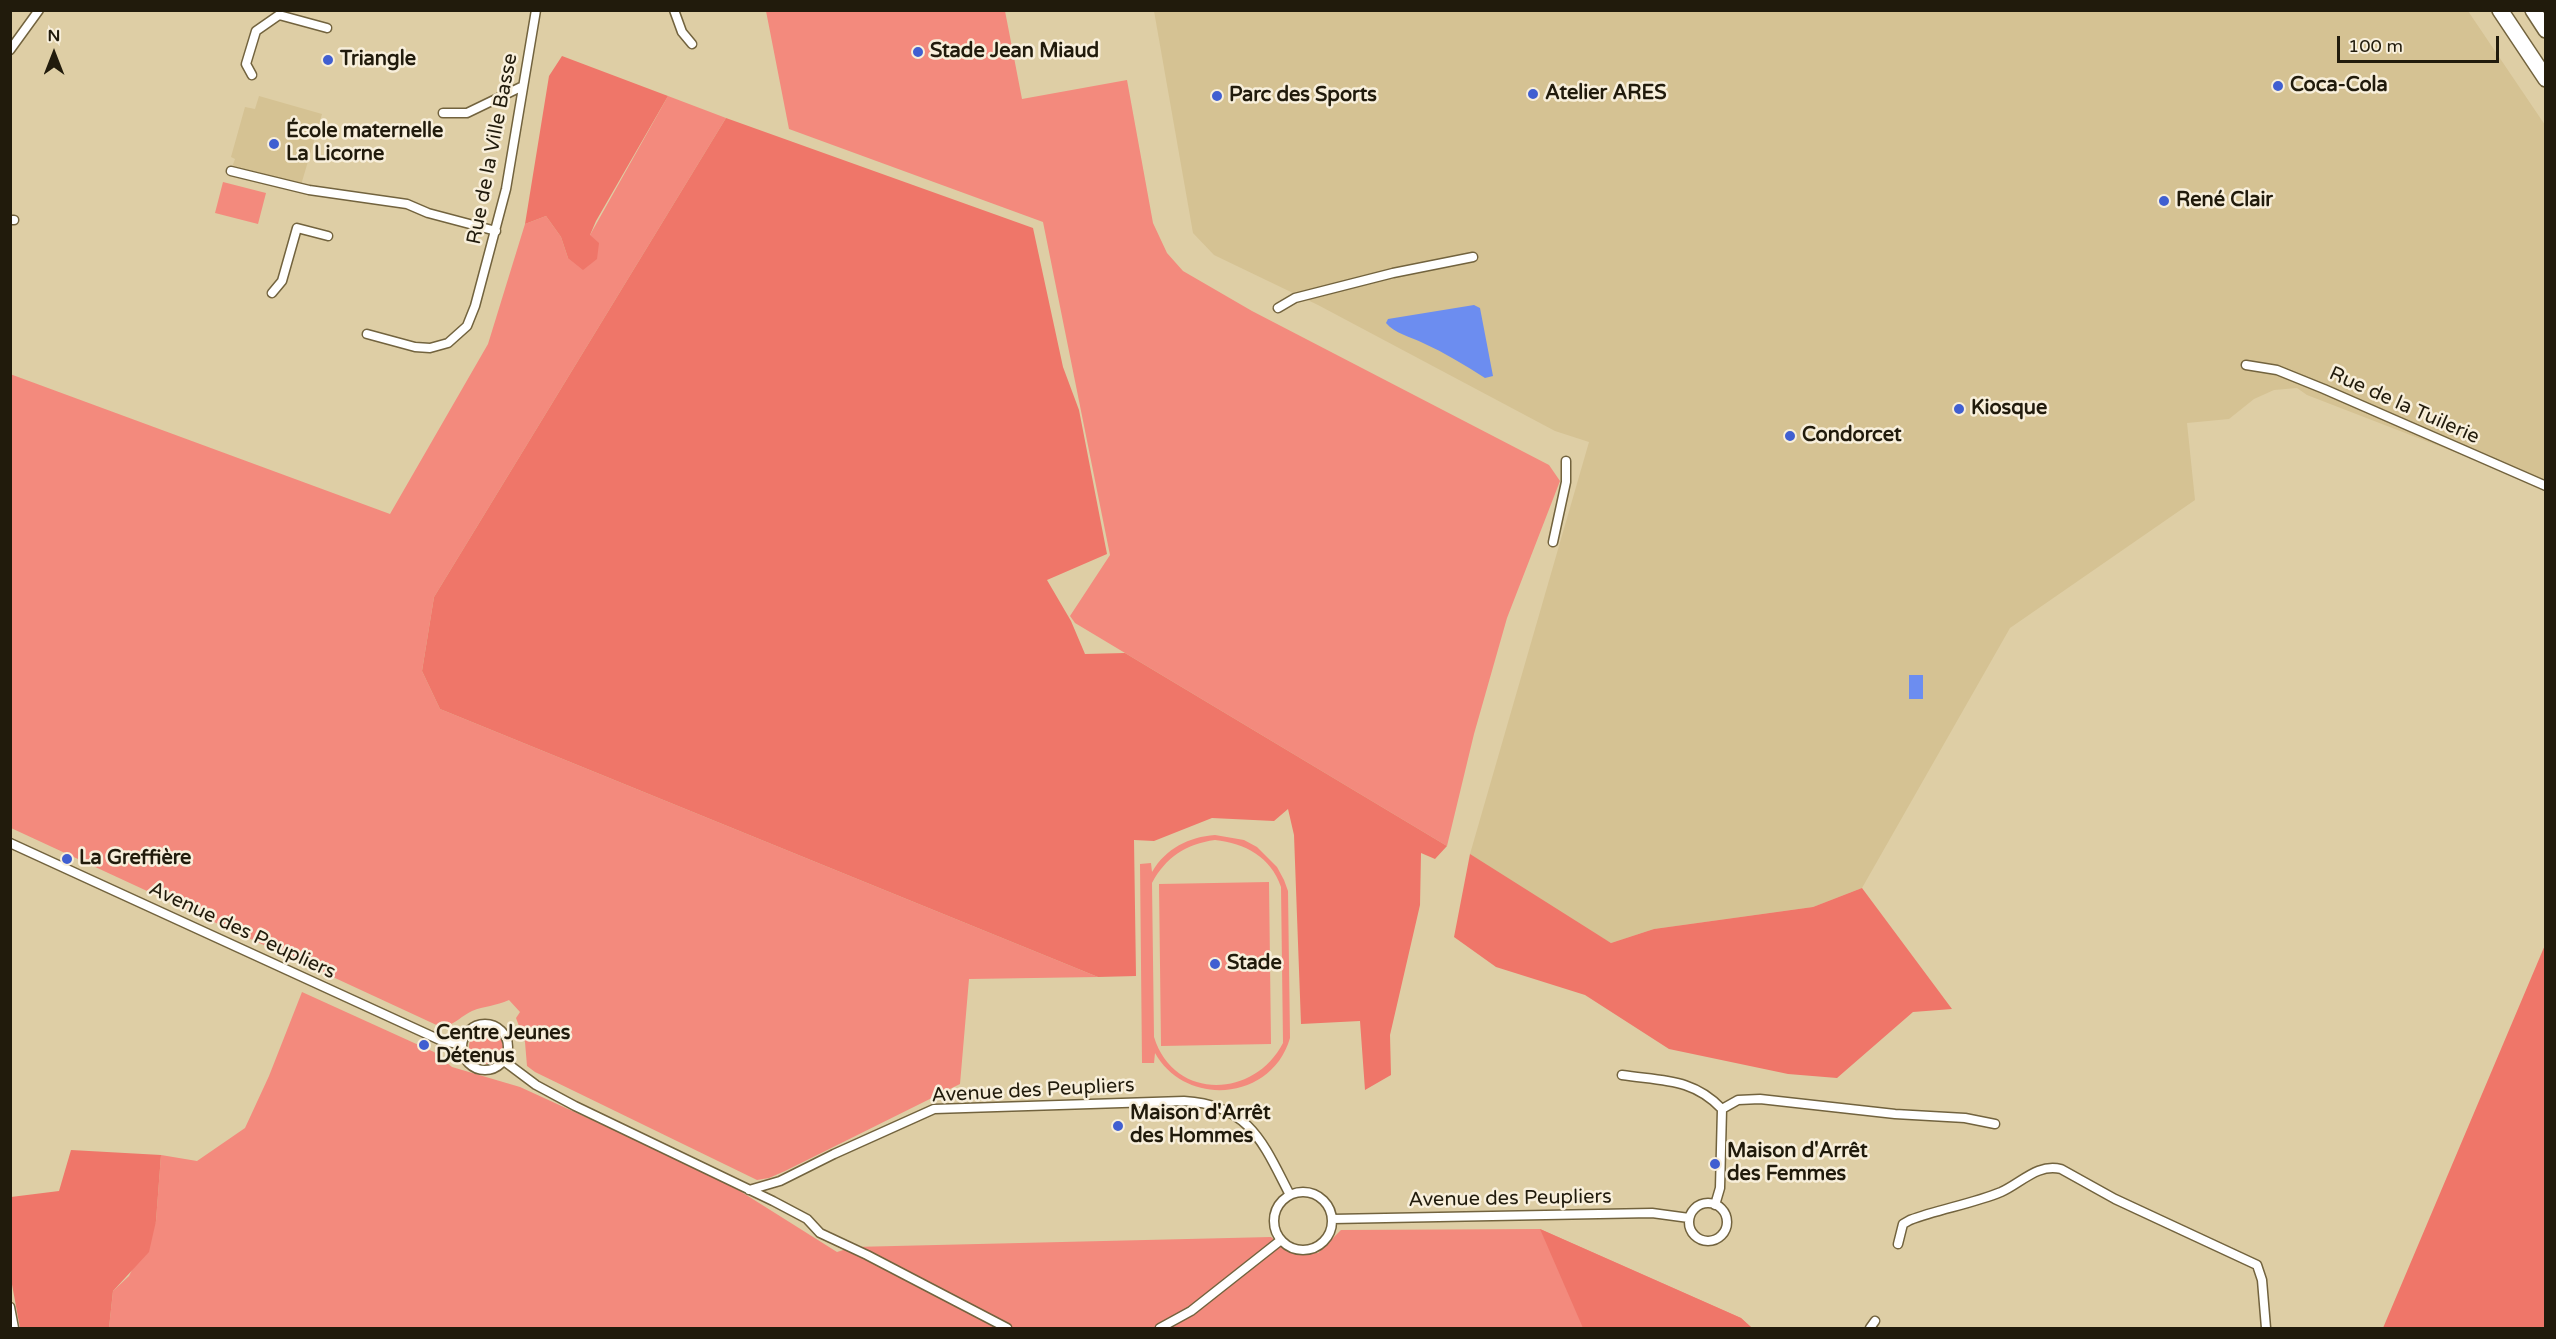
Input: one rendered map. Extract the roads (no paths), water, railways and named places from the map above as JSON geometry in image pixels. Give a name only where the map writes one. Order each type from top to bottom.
[{"type":"highway","points":[[2500,10],[2546,79]]},
{"type":"highway","points":[[2533,10],[2546,30]]},
{"type":"street","points":[[10,50],[39,10]]},
{"type":"street","name":"Rue de la Ville Basse","points":[[368,334],[423,348],[438,346],[456,339],[472,317],[506,189],[536,10]]},
{"type":"street","points":[[674,10],[682,32],[692,44]]},
{"type":"street","points":[[252,75],[246,64],[256,31],[280,13],[327,28]]},
{"type":"street","points":[[443,113],[467,113],[523,86]]},
{"type":"street","points":[[231,171],[309,190],[407,204],[428,213],[496,231]]},
{"type":"street","points":[[272,292],[282,281],[297,228],[328,236]]},
{"type":"street","points":[[1278,308],[1295,298],[1393,273],[1473,257]]},
{"type":"street","name":"Rue de la Tuilerie","points":[[2246,365],[2277,370],[2546,486]]},
{"type":"street","points":[[1553,542],[1566,482],[1566,461]]},
{"type":"street","name":"Avenue des Peupliers","points":[[10,843],[440,1040],[462,1045]]},
{"type":"street","points":[[488,1024],[495,1026],[502,1031],[508,1046],[504,1061],[491,1070],[475,1069],[464,1059],[462,1045],[464,1038],[474,1027],[488,1024]]},
{"type":"street","points":[[504,1061],[536,1085],[575,1106],[807,1219],[819,1233],[867,1255],[1007,1329]]},
{"type":"street","points":[[1622,1075],[1690,1085],[1712,1098],[1722,1109],[1720,1188],[1715,1205]]},
{"type":"street","points":[[1722,1109],[1738,1100],[1760,1099],[1895,1114],[1965,1118],[1995,1125]]},
{"type":"street","name":"Avenue des Peupliers","points":[[748,1190],[780,1181],[934,1109],[1184,1101],[1216,1106],[1233,1113],[1244,1121],[1266,1148],[1290,1195]]},
{"type":"street","points":[[1898,1244],[1903,1224],[1910,1220],[2001,1192],[2043,1168],[2061,1169],[2115,1199],[2257,1265],[2262,1280],[2266,1329]]},
{"type":"street","points":[[1299,1192],[1318,1196],[1329,1208],[1332,1219],[1331,1229],[1326,1239],[1309,1250],[1289,1247],[1281,1240],[1274,1227],[1278,1205],[1290,1195],[1299,1192]]},
{"type":"street","points":[[1702,1204],[1715,1205],[1723,1211],[1727,1224],[1720,1237],[1714,1240],[1701,1240],[1691,1230],[1689,1218],[1696,1207],[1702,1204]]},
{"type":"street","name":"Avenue des Peupliers","points":[[1332,1219],[1652,1213],[1689,1218]]},
{"type":"street","points":[[1160,1329],[1191,1311],[1281,1240]]},
{"type":"street","points":[[10,1307],[14,1329]]},
{"type":"water","points":[[1474,305],[1480,308],[1493,376],[1485,378],[1439,351],[1398,332],[1386,323],[1388,319]]},
{"type":"water","points":[[1909,675],[1923,675],[1923,699],[1909,699]]},
{"type":"place","name":"Stade Jean Miaud","points":[[918,52]]},
{"type":"place","name":"Triangle","points":[[328,60]]},
{"type":"place","name":"Coca-Cola","points":[[2278,86]]},
{"type":"place","name":"Atelier ARES","points":[[1533,94]]},
{"type":"place","name":"Parc des Sports","points":[[1217,96]]},
{"type":"place","name":"École maternelle La Licorne","points":[[274,144]]},
{"type":"place","name":"René Clair","points":[[2164,201]]},
{"type":"place","name":"Kiosque","points":[[1959,409]]},
{"type":"place","name":"Condorcet","points":[[1790,436]]},
{"type":"place","name":"La Greffière","points":[[67,859]]},
{"type":"place","name":"Stade","points":[[1215,964]]},
{"type":"place","name":"Centre Jeunes Détenus","points":[[424,1045]]},
{"type":"place","name":"Maison d'Arrêt des Hommes","points":[[1118,1126]]},
{"type":"place","name":"Maison d'Arrêt des Femmes","points":[[1715,1164]]}]
